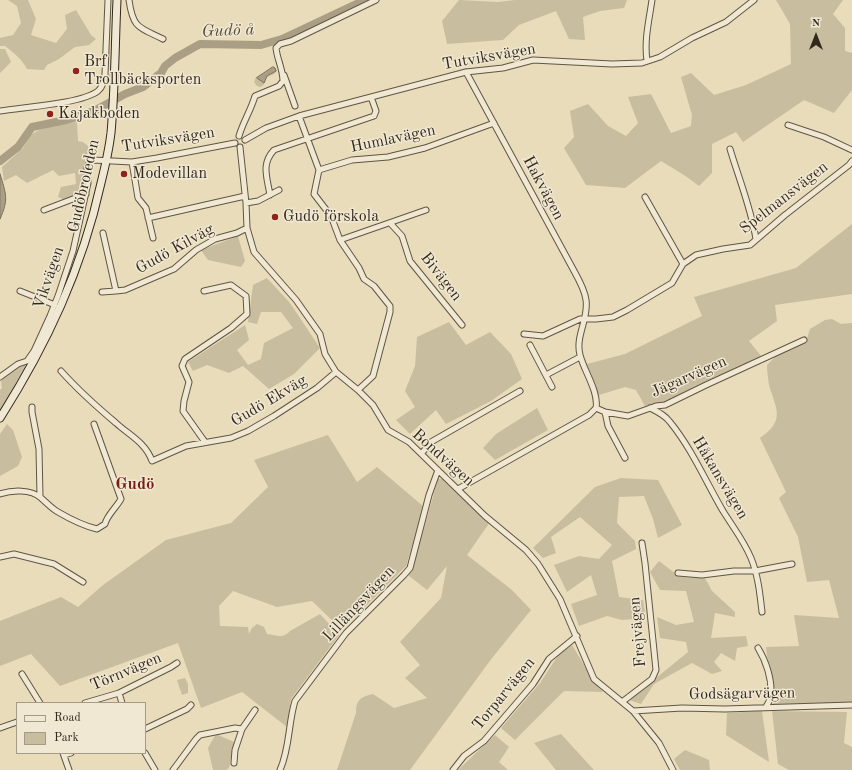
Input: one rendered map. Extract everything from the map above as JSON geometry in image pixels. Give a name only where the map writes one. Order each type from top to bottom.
[{"type":"main road","name":"Gudöbroleden","points":[[112,93],[113,0]]},
{"type":"main road","name":"Gudöbroleden","points":[[0,418],[44,343],[80,258],[104,160],[111,106],[117,0]]},
{"type":"street","points":[[2,111],[76,100],[99,90],[105,74],[108,0]]},
{"type":"street","points":[[129,0],[133,21],[142,28],[163,39]]},
{"type":"street","points":[[295,106],[277,56],[276,48],[280,44],[376,0]]},
{"type":"street","points":[[647,61],[646,37],[652,0]]},
{"type":"street","name":"Tutviksvägen","points":[[245,140],[266,128],[298,116],[466,72],[503,68],[533,60],[612,64],[642,63],[660,57],[692,38],[726,22],[754,0]]},
{"type":"street","points":[[239,136],[242,136],[245,140],[245,144],[240,147],[235,143],[235,139],[239,136],[244,120],[255,96],[279,86],[283,81],[283,71]]},
{"type":"street","name":"Hakvägen","points":[[466,72],[576,275],[584,293],[586,300],[584,319],[578,344],[580,357],[596,400],[596,408]]},
{"type":"street","points":[[270,195],[265,167],[268,157],[274,150],[374,116],[376,111],[371,97]]},
{"type":"street","points":[[298,116],[319,170],[314,194],[330,216],[340,240],[359,268],[364,279],[374,286],[390,306],[390,312],[373,376],[358,390]]},
{"type":"street","name":"Humlavägen","points":[[319,170],[352,160],[388,157],[425,148],[494,124]]},
{"type":"street","points":[[788,125],[852,150]]},
{"type":"street","name":"Tutviksvägen","points":[[104,160],[132,162],[235,143]]},
{"type":"street","name":"Bondvägen","points":[[240,147],[246,202],[247,228],[254,252],[296,300],[320,334],[325,354],[336,372],[358,390],[373,406],[388,430],[409,442],[422,453],[485,516],[526,550],[538,564],[560,599],[594,679],[633,711],[659,743],[673,770]]},
{"type":"street","points":[[730,149],[754,222],[756,239]]},
{"type":"street","name":"Vikvägen","points":[[0,377],[18,364],[27,360],[34,351],[54,305],[73,251],[88,183],[87,168],[90,161],[104,160]]},
{"type":"street","name":"Spelmansvägen","points":[[584,319],[613,317],[627,310],[672,282],[683,264],[696,255],[750,245],[852,161]]},
{"type":"street","points":[[132,162],[138,198],[146,208],[153,238]]},
{"type":"street","points":[[246,202],[258,201],[279,190]]},
{"type":"street","points":[[44,210],[86,194]]},
{"type":"street","points":[[148,218],[245,196]]},
{"type":"street","points":[[645,197],[683,264]]},
{"type":"street","points":[[340,240],[426,210]]},
{"type":"street","name":"Bivägen","points":[[390,223],[402,236],[410,261],[462,325]]},
{"type":"street","name":"Gudö Kilväg","points":[[102,292],[125,290],[174,269],[196,250],[214,239],[237,233],[247,228]]},
{"type":"street","name":"Gudö Kilväg","points":[[103,233],[116,291]]},
{"type":"street","points":[[204,291],[231,285],[246,296],[247,314],[231,328],[185,359],[182,366],[189,382],[183,411],[205,442]]},
{"type":"street","points":[[20,291],[54,305]]},
{"type":"street","points":[[524,334],[543,336],[580,319],[584,319]]},
{"type":"street","name":"Jägarvägen","points":[[596,408],[605,412],[628,416],[650,408],[665,405],[804,340]]},
{"type":"street","points":[[530,344],[552,387]]},
{"type":"street","points":[[546,375],[580,357]]},
{"type":"street","name":"Gudö Ekväg","points":[[61,371],[74,385],[117,424],[132,435],[149,454],[152,461],[186,446],[235,438],[274,416],[317,388],[336,372]]},
{"type":"street","points":[[422,453],[431,442],[520,391]]},
{"type":"street","points":[[32,407],[39,449],[40,497]]},
{"type":"street","points":[[458,489],[589,415],[596,408]]},
{"type":"street","name":"Håkansvägen","points":[[650,408],[662,414],[670,422],[690,451],[723,511],[745,544],[752,559],[758,581],[762,612]]},
{"type":"street","points":[[605,412],[608,426],[625,458]]},
{"type":"street","points":[[0,494],[8,491],[27,492],[40,497],[57,511],[88,527],[97,528],[105,524],[106,518],[117,507],[121,499],[94,424]]},
{"type":"street","name":"Lillängsvägen","points":[[280,770],[284,761],[290,735],[292,711],[295,701],[346,633],[410,568],[429,495],[438,470]]},
{"type":"street","name":"Frejvägen","points":[[622,702],[652,680],[656,670],[642,543]]},
{"type":"street","points":[[0,558],[14,554],[54,564],[83,582]]},
{"type":"street","points":[[678,573],[702,575],[734,571],[755,571],[792,564]]},
{"type":"street","name":"Torparvägen","points":[[453,770],[464,756],[484,741],[533,684],[549,660],[577,636]]},
{"type":"street","points":[[758,648],[767,666],[769,679],[771,696],[766,707]]},
{"type":"street","name":"Törnvägen","points":[[88,702],[119,693],[177,663]]},
{"type":"street","points":[[22,674],[39,702]]},
{"type":"street","points":[[119,693],[122,702]]},
{"type":"street","points":[[146,729],[187,709],[191,704]]},
{"type":"street","name":"Godsägarvägen","points":[[633,711],[682,708],[852,705]]},
{"type":"street","points":[[234,763],[235,750],[242,729],[256,710]]},
{"type":"street","points":[[0,728],[16,722]]},
{"type":"street","points":[[173,770],[196,738],[200,735],[235,728],[242,729]]},
{"type":"street","points":[[64,754],[69,770]]},
{"type":"street","points":[[145,754],[155,770]]},
{"type":"green space","points":[[8,0],[28,0],[36,19],[31,35],[56,43],[67,29],[65,15],[76,10],[91,35],[96,39],[89,45],[75,47],[59,59],[47,65],[44,70],[27,69],[23,62],[15,54],[5,46],[0,46],[0,38],[13,35],[21,23],[17,6]]},
{"type":"green space","points":[[459,0],[498,2],[515,0],[627,0],[624,8],[600,11],[583,17],[585,40],[569,39],[556,11],[519,25],[503,40],[447,44],[442,21]]},
{"type":"green space","points":[[776,0],[843,0],[833,14],[845,28],[845,51],[852,53],[852,90],[834,113],[804,100],[743,142],[736,132],[712,144],[712,173],[699,186],[661,161],[625,188],[586,185],[564,148],[574,137],[570,111],[588,104],[608,126],[626,136],[638,123],[628,97],[651,94],[671,133],[691,126],[692,115],[681,77],[691,73],[714,95],[746,85],[791,64],[790,24]]},
{"type":"green space","points":[[0,49],[5,49],[11,62],[0,73]]},
{"type":"green space","points":[[274,66],[277,71],[274,74],[267,77],[264,84],[260,87],[254,82],[256,77]],"holes":[[[273,67],[272,74],[265,77],[264,83],[257,78]]]},
{"type":"green space","points":[[73,119],[77,122],[78,141],[83,142],[88,146],[89,152],[85,158],[86,182],[84,193],[65,200],[58,197],[61,187],[76,184],[75,173],[59,176],[53,170],[27,183],[16,175],[4,181],[2,167],[23,148],[30,135],[39,130]]},
{"type":"green space","points":[[852,224],[852,294],[775,305],[777,321],[749,341],[762,357],[695,386],[667,403],[645,406],[636,390],[625,387],[599,395],[587,364],[625,354],[702,316],[694,297],[796,268]]},
{"type":"green space","points":[[238,236],[245,261],[241,267],[208,260],[201,250]]},
{"type":"green space","points":[[267,278],[290,303],[320,348],[294,374],[269,389],[243,366],[229,373],[207,365],[193,371],[188,362],[245,325],[249,340],[237,350],[248,365],[261,359],[264,343],[293,328],[281,312],[261,312],[257,324],[248,322],[253,285]]},
{"type":"green space","points":[[832,319],[841,324],[852,323],[852,704],[773,705],[766,647],[799,646],[794,615],[839,618],[829,580],[807,582],[798,537],[779,498],[786,492],[760,438],[773,426],[777,414],[769,385],[767,365],[777,355],[806,342],[810,329],[825,320]]},
{"type":"green space","points":[[449,322],[466,345],[490,332],[511,354],[522,379],[491,401],[446,424],[436,410],[410,434],[396,420],[415,407],[405,391],[415,366],[417,337]]},
{"type":"green space","points":[[24,364],[27,367],[0,412],[0,390],[2,388],[1,381],[12,369]]},
{"type":"green space","points":[[537,408],[548,430],[495,460],[483,448],[496,434]]},
{"type":"green space","points":[[7,424],[13,430],[22,457],[18,466],[0,476],[0,434]]},
{"type":"green space","points":[[328,435],[357,482],[377,467],[424,507],[406,566],[342,630],[312,601],[277,607],[233,591],[219,606],[220,626],[248,627],[249,634],[252,628],[257,624],[264,627],[267,634],[282,636],[320,614],[339,635],[291,699],[287,727],[242,692],[201,708],[178,643],[60,686],[31,654],[0,666],[0,621],[61,597],[78,607],[103,585],[166,540],[231,523],[268,487],[254,460]]},
{"type":"green space","points":[[621,478],[658,480],[682,525],[658,538],[653,519],[644,496],[619,497],[617,523],[635,541],[636,549],[612,561],[619,597],[643,600],[646,618],[622,620],[607,616],[579,626],[571,604],[597,595],[591,575],[567,592],[554,565],[579,556],[599,559],[612,545],[580,517],[551,537],[556,553],[543,558],[533,548],[595,487]]},
{"type":"green space","points":[[438,479],[444,479],[490,522],[467,555],[512,590],[531,610],[492,658],[410,770],[337,770],[360,699],[373,694],[394,708],[427,698],[405,678],[420,665],[400,642],[441,598],[447,566],[427,590],[408,575],[413,567]]},
{"type":"green space","points":[[659,561],[680,577],[705,578],[712,591],[735,612],[735,617],[715,613],[711,638],[746,636],[748,646],[737,648],[735,661],[721,653],[714,662],[722,671],[712,674],[692,663],[654,684],[641,704],[629,700],[688,652],[686,642],[660,638],[657,617],[676,625],[694,622],[686,591],[660,590],[650,572]]},
{"type":"green space","points":[[572,645],[590,675],[603,692],[564,691],[515,740],[501,728],[540,683],[559,654]]},
{"type":"green space","points":[[185,678],[188,684],[188,693],[182,695],[177,680]]},
{"type":"green space","points":[[762,711],[769,762],[726,735],[727,713]]},
{"type":"green space","points":[[772,711],[847,712],[844,743],[852,747],[852,770],[789,770],[778,764]]},
{"type":"green space","points":[[216,734],[234,742],[229,768],[226,770],[213,770],[208,748]]},
{"type":"green space","points":[[561,734],[594,770],[556,770],[534,743]]},
{"type":"green space","points":[[495,735],[509,747],[499,762],[508,770],[458,770]]},
{"type":"green space","points":[[685,750],[709,760],[710,770],[680,770],[674,759]]},
{"type":"shaded area","points":[[273,67],[276,71],[267,76],[264,83],[257,78]]},
{"type":"shaded area","points":[[0,174],[6,201],[0,219]]},
{"type":"waterway","name":"Gudö å","points":[[0,161],[18,147],[32,127],[66,120],[94,111],[125,94],[143,87],[161,73],[165,66],[175,58],[200,44],[261,45],[282,39],[365,0]]},
{"type":"place","name":"Brf Trollbäcksporten","points":[[76,71]]},
{"type":"place","name":"Kajakboden","points":[[50,114]]},
{"type":"place","name":"Modevillan","points":[[124,174]]},
{"type":"place","name":"Gudö förskola","points":[[275,217]]},
{"type":"district","name":"Gudö","points":[[135,485]]}]
